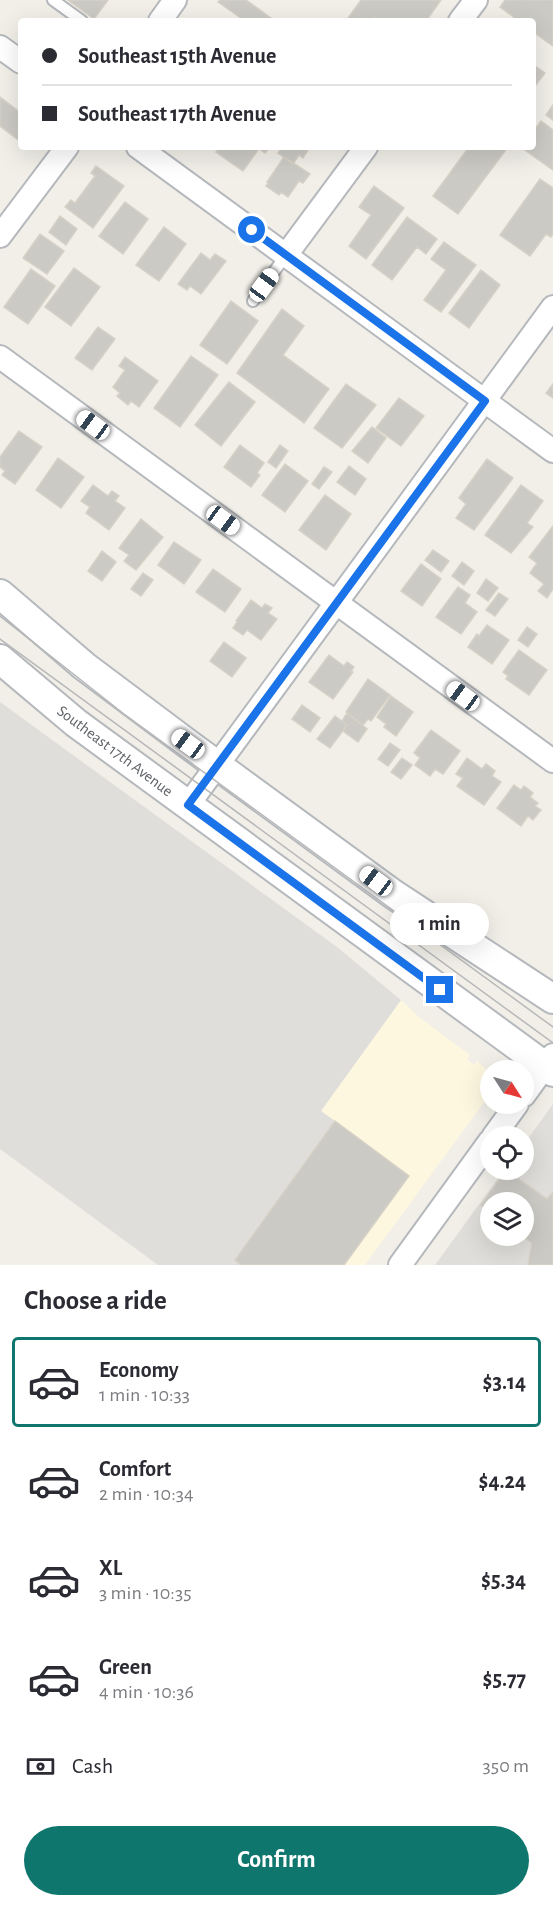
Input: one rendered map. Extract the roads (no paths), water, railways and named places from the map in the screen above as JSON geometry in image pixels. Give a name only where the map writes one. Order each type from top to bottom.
[{"type":"street","points":[[162,18],[175,0]]},
{"type":"street","points":[[462,18],[476,0]]},
{"type":"street","points":[[0,47],[18,60]]},
{"type":"street","points":[[0,236],[65,150]]},
{"type":"street","points":[[142,150],[553,451]]},
{"type":"street","points":[[286,255],[364,150]]},
{"type":"street","points":[[188,805],[553,307]]},
{"type":"street","points":[[0,357],[553,761]]},
{"type":"street","points":[[0,594],[84,666],[393,894],[553,999]]},
{"type":"street","name":"Southeast 17th Avenue","points":[[0,659],[76,723],[550,1064]]},
{"type":"street","points":[[534,1083],[550,1064]]},
{"type":"street","points":[[400,1265],[480,1155]]},
{"type":"lane","points":[[53,0],[78,18]]},
{"type":"lane","points":[[253,301],[286,255]]},
{"type":"tram line","points":[[0,616],[124,714],[553,1027]]},
{"type":"tram line","points":[[0,639],[553,1043]]}]
